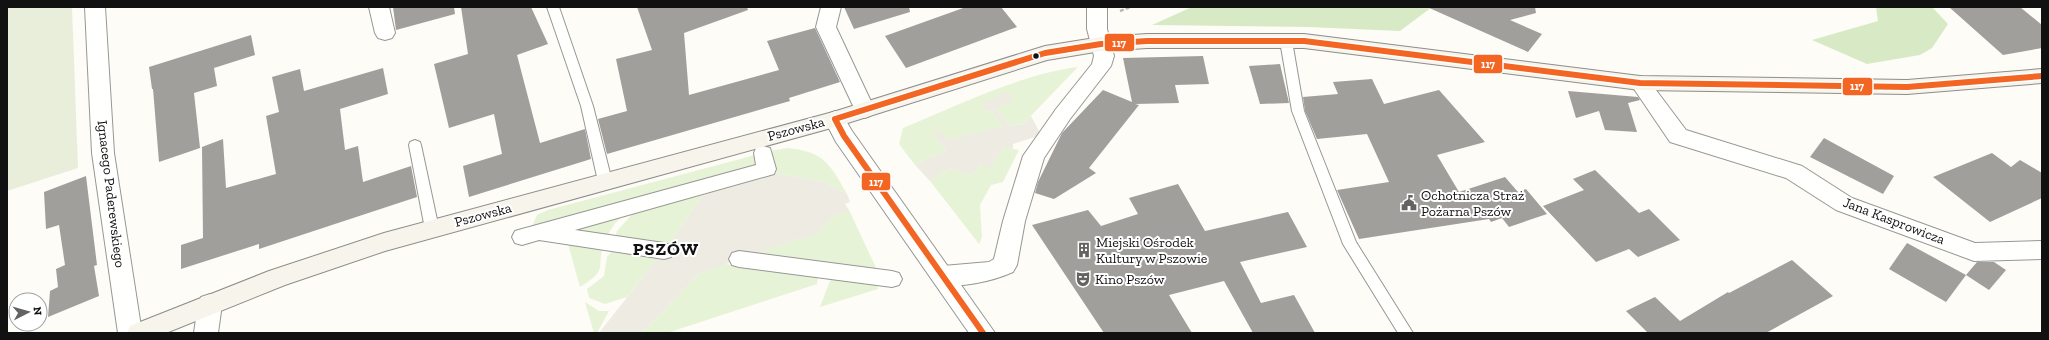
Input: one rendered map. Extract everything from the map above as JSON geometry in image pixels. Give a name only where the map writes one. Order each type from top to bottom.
[{"type":"main road","name":"Pszowska","points":[[139,333],[277,278],[384,242],[835,119],[1045,54],[1100,44],[1147,41],[1304,41],[1640,82],[1908,87],[2042,76]]},
{"type":"street","name":"Ignacego Paderewskiego","points":[[95,7],[102,153],[130,333]]},
{"type":"street","points":[[380,7],[385,33]]},
{"type":"street","points":[[831,7],[826,27],[865,110]]},
{"type":"street","points":[[943,276],[991,271],[1005,265],[1014,221],[1034,156],[1063,114],[1100,66],[1104,56],[1097,29],[1097,7]]},
{"type":"street","name":"Jana Kasprowicza","points":[[1640,82],[1678,136],[1794,172],[1844,204],[1974,252],[2042,250]]},
{"type":"street","points":[[835,119],[844,136],[983,333]]},
{"type":"street","points":[[664,251],[530,234],[766,166]]},
{"type":"street","points":[[739,259],[892,279]]},
{"type":"street","points":[[206,333],[210,304]]},
{"type":"lane","points":[[553,7],[587,106],[605,181]]},
{"type":"lane","points":[[1286,41],[1298,111],[1350,244],[1406,333]]},
{"type":"lane","points":[[415,145],[432,229]]},
{"type":"path","points":[[1118,12],[1131,7]]},
{"type":"green space","points":[[7,7],[72,7],[78,168],[7,191]]},
{"type":"green space","points":[[1192,7],[1432,7],[1400,31],[1308,27],[1152,25]]},
{"type":"green space","points":[[1876,7],[1932,7],[1948,24],[1932,48],[1920,55],[1867,64],[1812,40],[1878,21]]},
{"type":"green space","points":[[1078,67],[1023,124],[1009,126],[996,109],[981,105],[986,112],[991,110],[1004,126],[946,140],[933,134],[946,150],[915,165],[899,144],[903,128],[989,92],[1034,76]]},
{"type":"green space","points":[[1003,147],[1019,150],[1003,182],[991,185],[980,205],[982,237],[979,244],[930,181],[950,168],[972,175],[981,164]]},
{"type":"green space","points":[[787,148],[800,150],[818,156],[830,167],[847,194],[824,182],[775,173],[770,151]]},
{"type":"green space","points":[[759,154],[754,168],[532,227],[537,215],[548,210]]},
{"type":"green space","points":[[703,195],[669,244],[615,237],[617,231],[636,210]]},
{"type":"green space","points":[[849,210],[878,272],[751,255],[795,240],[813,236],[834,216]]},
{"type":"green space","points":[[628,212],[615,223],[607,236],[560,229]]},
{"type":"green space","points":[[568,244],[603,248],[599,270],[592,278],[580,287]]},
{"type":"green space","points":[[613,250],[659,257],[627,297],[605,304],[589,298],[587,289],[604,276],[607,257]]},
{"type":"green space","points":[[725,264],[818,276],[817,284],[667,333],[641,333],[700,273]]},
{"type":"green space","points":[[831,278],[876,284],[878,289],[820,307]]},
{"type":"green space","points":[[585,302],[599,311],[609,311],[597,333],[594,333]]},
{"type":"shaded area","points":[[1005,93],[1013,96],[1013,100],[996,109],[1009,126],[1023,124],[1031,116],[1041,135],[1013,144],[1013,149],[1003,147],[991,168],[981,164],[972,175],[950,168],[930,181],[915,165],[946,150],[932,133],[940,130],[946,140],[1003,126],[991,110],[986,112],[981,105]]},
{"type":"shaded area","points":[[775,173],[824,182],[847,194],[850,202],[845,204],[849,210],[834,216],[814,236],[795,240],[700,273],[641,333],[599,333],[669,244],[703,195],[708,191]]},
{"type":"building","points":[[393,7],[454,7],[455,14],[396,30]]},
{"type":"building","points":[[461,7],[531,7],[548,44],[517,55],[540,143],[585,129],[591,159],[469,197],[463,166],[502,154],[494,114],[449,128],[434,64],[468,54]]},
{"type":"building","points":[[637,7],[747,7],[748,10],[684,33],[689,95],[779,70],[767,41],[815,28],[840,82],[789,98],[790,101],[607,154],[598,119],[627,111],[616,59],[652,50]]},
{"type":"building","points":[[844,7],[909,7],[910,12],[854,29]]},
{"type":"building","points":[[966,7],[1001,7],[1017,27],[906,68],[885,36]]},
{"type":"building","points":[[1427,7],[1535,7],[1536,13],[1510,20],[1542,34],[1528,52]]},
{"type":"building","points":[[1949,7],[2020,7],[2042,25],[2042,48],[2003,55]]},
{"type":"building","points":[[251,35],[255,55],[214,68],[217,86],[194,93],[200,148],[159,162],[153,89],[149,67]]},
{"type":"building","points":[[1203,56],[1209,84],[1175,85],[1179,103],[1135,104],[1139,105],[1089,168],[1096,173],[1054,199],[1035,193],[1038,182],[1062,133],[1103,90],[1132,102],[1123,58]]},
{"type":"building","points":[[1280,64],[1289,103],[1260,104],[1249,66]]},
{"type":"building","points":[[383,68],[388,94],[340,109],[345,150],[358,146],[363,182],[411,166],[417,197],[259,249],[259,244],[181,269],[181,245],[203,238],[202,147],[223,139],[226,188],[276,174],[266,116],[279,112],[272,77],[300,69],[304,91]]},
{"type":"building","points":[[1372,79],[1384,104],[1439,90],[1485,142],[1437,155],[1459,192],[1505,177],[1518,192],[1526,189],[1547,214],[1509,227],[1502,218],[1491,222],[1489,219],[1359,239],[1337,190],[1389,182],[1367,134],[1317,139],[1305,111],[1303,97],[1338,94],[1333,82]]},
{"type":"building","points":[[1568,91],[1638,97],[1640,100],[1628,103],[1637,132],[1605,130],[1599,111],[1576,118]]},
{"type":"building","points":[[1824,138],[1894,176],[1883,194],[1810,157]]},
{"type":"building","points":[[1992,153],[2011,167],[2020,160],[2042,173],[2042,198],[1990,222],[1933,177]]},
{"type":"building","points":[[1595,170],[1639,213],[1649,209],[1680,240],[1638,257],[1629,249],[1596,262],[1543,206],[1584,190],[1573,179]]},
{"type":"building","points":[[86,176],[97,265],[94,266],[99,296],[48,317],[50,291],[58,287],[56,269],[65,265],[59,225],[46,229],[44,192]]},
{"type":"building","points":[[1178,184],[1205,231],[1288,212],[1307,247],[1240,262],[1261,303],[1294,295],[1315,333],[1253,333],[1224,281],[1169,295],[1192,333],[1104,333],[1032,225],[1088,210],[1101,226],[1138,214],[1129,198]]},
{"type":"building","points":[[1907,243],[1966,275],[1946,302],[1889,269]]},
{"type":"building","points":[[1792,260],[1833,296],[1766,333],[1648,333],[1626,311],[1655,297],[1680,321],[1728,292],[1729,293]]},
{"type":"building","points":[[1977,262],[1994,262],[2006,270],[1989,290],[1966,275]]},
{"type":"transit line","name":"117","points":[[983,333],[844,136],[835,119],[1045,53],[1101,44],[1147,41],[1304,41],[1640,83],[1907,87],[2042,76]]},
{"type":"place","name":"Ochotnicza Straż Pożarna Pszów","points":[[1409,203]]},
{"type":"place","name":"Miejski Ośrodek Kultury w Pszowie","points":[[1084,250]]},
{"type":"place","name":"Kino Pszów","points":[[1083,279]]},
{"type":"district","name":"PSZÓW","points":[[666,249]]}]
